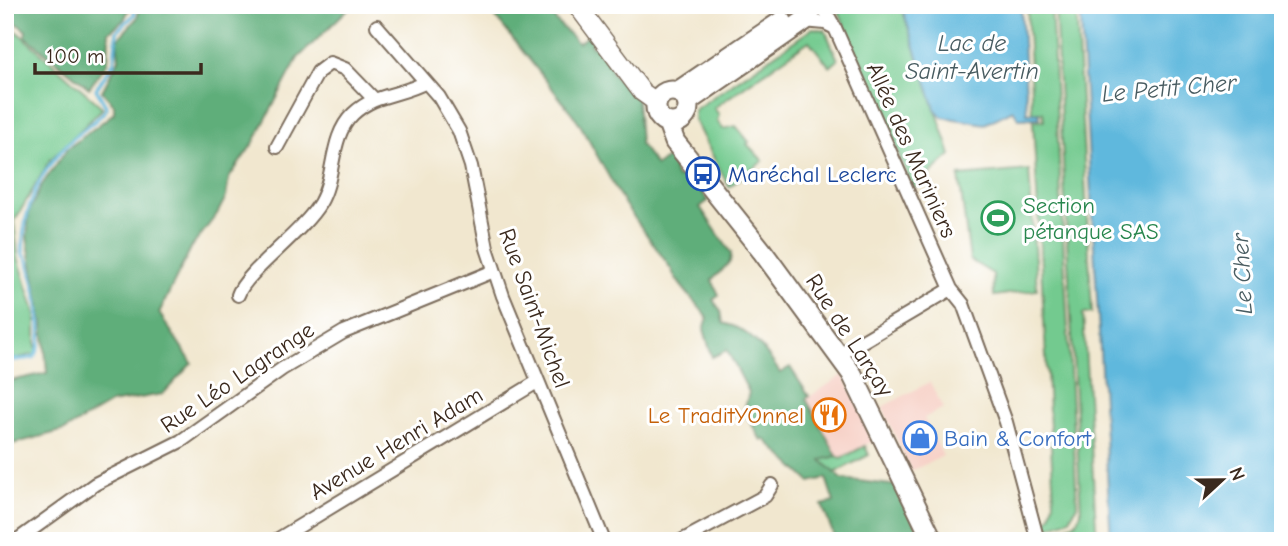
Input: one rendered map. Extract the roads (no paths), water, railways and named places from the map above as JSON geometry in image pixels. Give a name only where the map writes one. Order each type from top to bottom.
[{"type":"main road","points":[[679,109],[807,10]]},
{"type":"main road","name":"Rue de Larçay","points":[[656,102],[656,113],[679,109],[701,172],[839,355],[861,390],[933,541]]},
{"type":"street","points":[[577,5],[642,92],[656,102]]},
{"type":"street","name":"Allée des Mariniers","points":[[822,5],[835,28],[951,289],[968,315],[1006,422],[1038,541]]},
{"type":"street","points":[[807,10],[817,21],[835,28]]},
{"type":"street","name":"Rue Saint-Michel","points":[[377,26],[449,113],[467,151],[494,271],[604,541]]},
{"type":"street","points":[[277,147],[318,72],[330,63],[345,69],[374,99]]},
{"type":"street","points":[[238,295],[244,283],[313,214],[330,183],[341,129],[352,115],[374,99],[426,82]]},
{"type":"street","name":"Rue Léo Lagrange","points":[[16,541],[95,484],[181,441],[282,369],[327,341],[363,323],[494,271]]},
{"type":"street","points":[[839,355],[951,289]]},
{"type":"street","name":"Avenue Henri Adam","points":[[275,541],[537,382]]},
{"type":"street","points":[[681,541],[765,496],[772,485]]},
{"type":"water","name":"Lac de Saint-Avertin","points":[[901,5],[1021,5],[1027,113],[1039,112],[1040,118],[1019,119],[1013,110],[985,124],[942,117],[935,109]]},
{"type":"water","points":[[1080,5],[1283,5],[1283,541],[1111,541]]},
{"type":"waterway","points":[[5,361],[33,358],[40,339],[36,295],[27,259],[23,254],[23,238],[30,206],[52,162],[107,108],[96,89],[114,62],[117,31],[134,15],[135,5]]},
{"type":"place","name":"Maréchal Leclerc","points":[[703,174]]},
{"type":"place","name":"Section pétanque SAS","points":[[998,218]]},
{"type":"place","name":"Le TraditYOnnel","points":[[829,415]]},
{"type":"place","name":"Bain & Confort","points":[[920,438]]},
{"type":"water label","name":"Le Petit Cher","points":[[1169,88]]},
{"type":"water label","name":"Le Cher","points":[[1242,274]]}]
